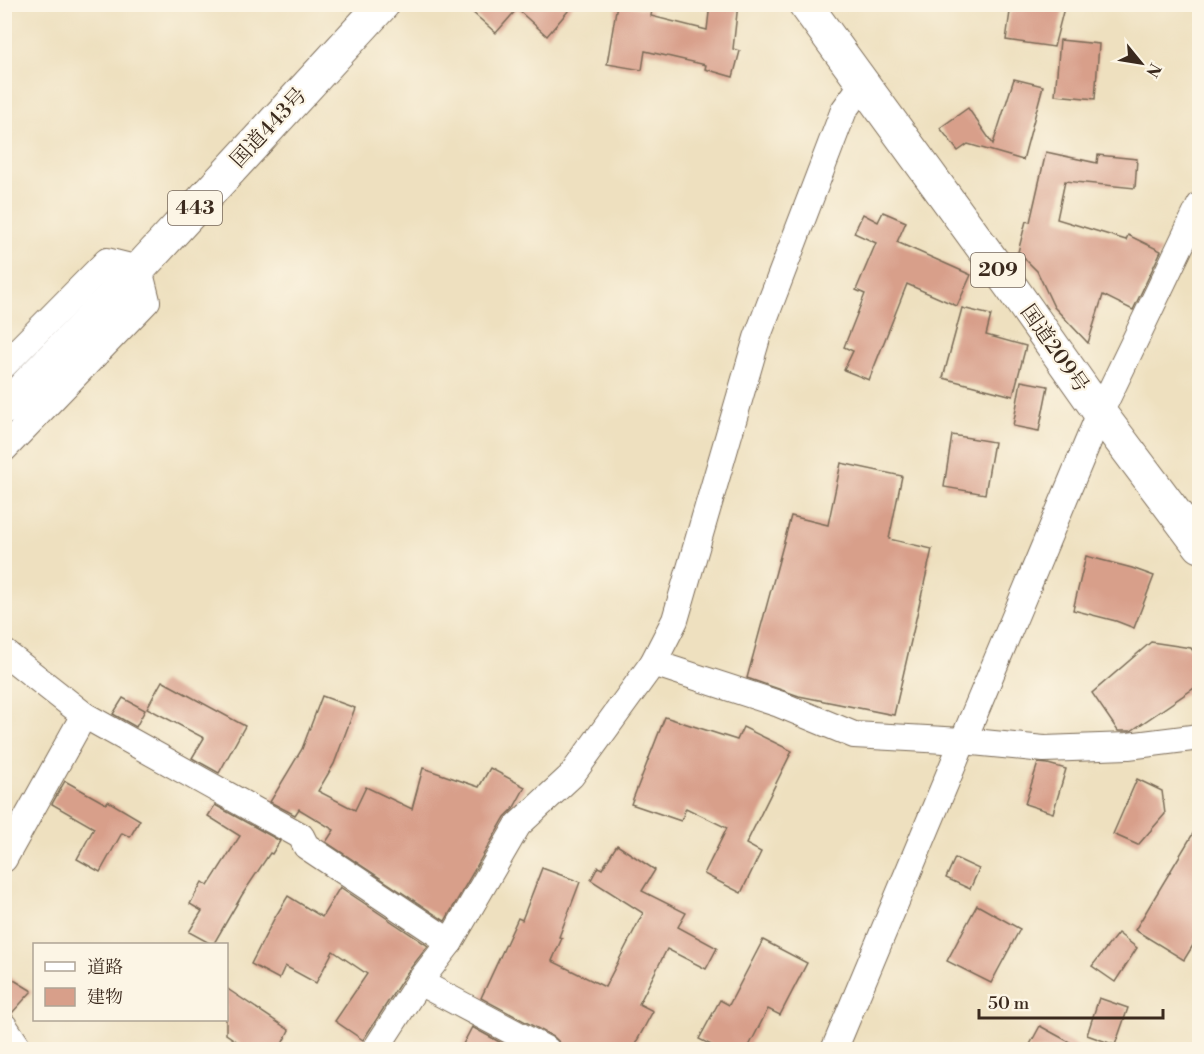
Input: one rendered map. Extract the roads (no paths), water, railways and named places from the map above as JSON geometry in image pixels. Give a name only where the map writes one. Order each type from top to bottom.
[{"type":"highway","name":"国道443号","points":[[4,408],[139,269],[383,4]]},
{"type":"highway","name":"国道209号","points":[[804,4],[1012,288],[1100,413],[1197,533]]},
{"type":"street","points":[[375,1050],[419,982],[450,942],[518,825],[571,776],[653,663],[675,620],[757,338],[844,110],[862,85]]},
{"type":"street","points":[[834,1050],[1100,413],[1200,205]]},
{"type":"street","points":[[4,365],[108,261],[139,269],[147,301],[4,449]]},
{"type":"street","points":[[4,652],[84,715],[301,836],[306,846],[450,942]]},
{"type":"street","points":[[653,663],[780,704],[854,735],[963,741],[1044,749],[1128,746],[1200,737]]},
{"type":"street","points":[[4,859],[84,715]]},
{"type":"street","points":[[419,982],[547,1050]]},
{"type":"street","points":[[4,1026],[20,1050]]}]
